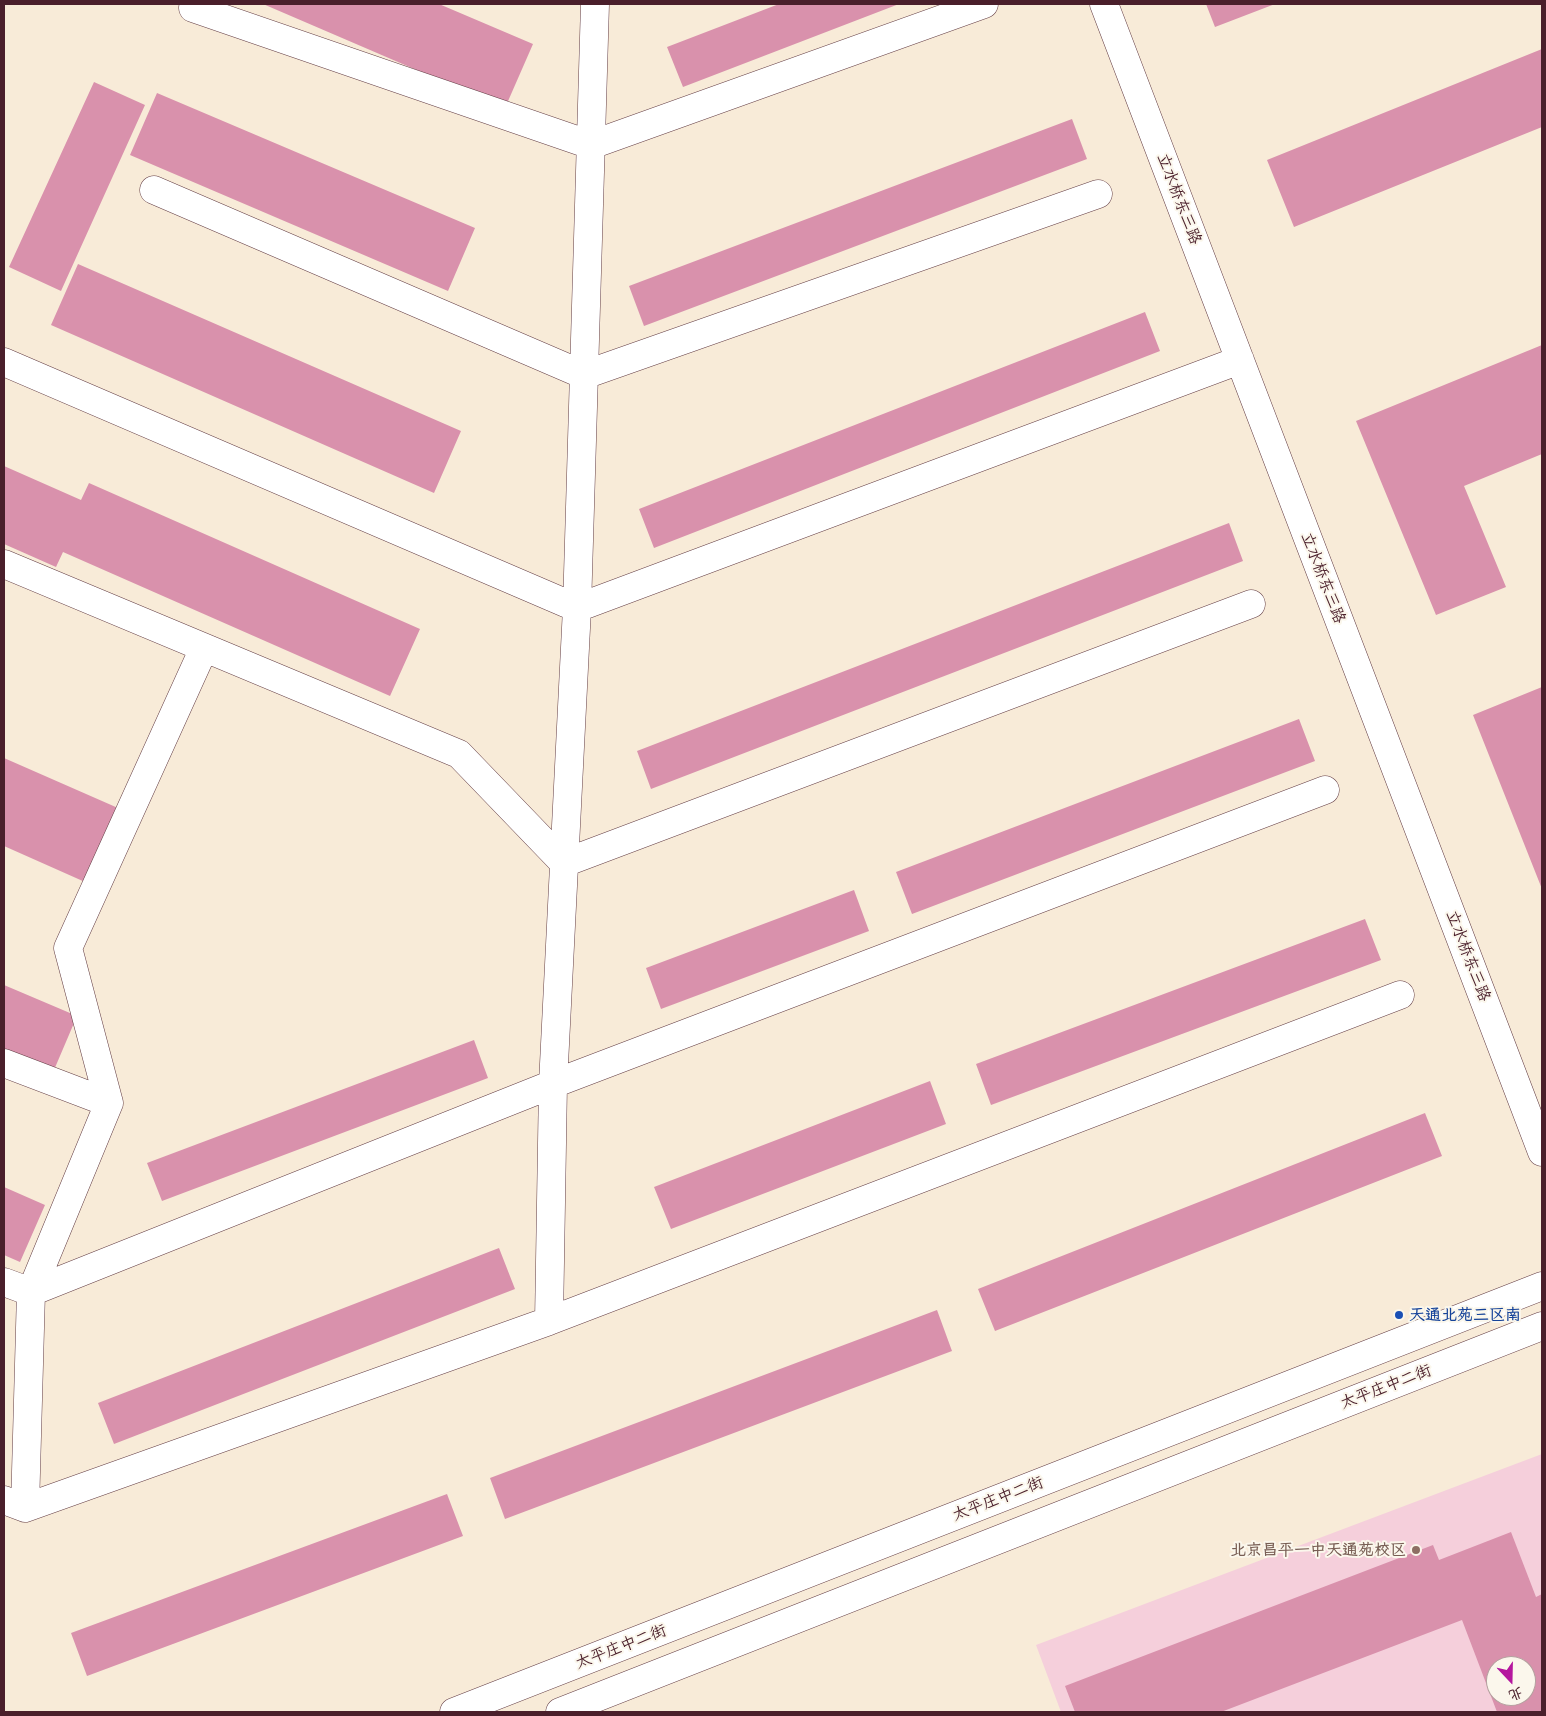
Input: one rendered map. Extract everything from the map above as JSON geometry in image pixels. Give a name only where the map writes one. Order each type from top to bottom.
[{"type":"street","points":[[549,1322],[553,1084],[577,608],[596,4]]},
{"type":"street","points":[[193,8],[591,145],[984,4]]},
{"type":"street","name":"立水桥东三路","points":[[1104,4],[1542,1152]]},
{"type":"street","points":[[154,190],[584,375],[1098,194]]},
{"type":"street","points":[[4,362],[577,608],[1240,360]]},
{"type":"street","points":[[4,564],[459,754],[564,863]]},
{"type":"street","points":[[564,863],[1251,604]]},
{"type":"street","points":[[204,648],[68,948],[109,1103],[30,1292],[14,1504],[549,1322],[1400,995]]},
{"type":"street","points":[[4,1282],[30,1292],[553,1084],[1325,790]]},
{"type":"street","points":[[4,1062],[109,1103]]},
{"type":"street","name":"太平庄中二街","points":[[454,1712],[1542,1286]]},
{"type":"street","name":"太平庄中二街","points":[[560,1712],[1542,1326]]},
{"type":"shaded area","name":"北京昌平一中天通苑校区","points":[[1542,1454],[1542,1712],[1061,1712],[1036,1645]]},
{"type":"building","points":[[263,4],[439,4],[533,44],[505,108]]},
{"type":"building","points":[[779,4],[899,4],[683,87],[667,47]]},
{"type":"building","points":[[1206,4],[1275,4],[1215,27]]},
{"type":"building","points":[[1542,49],[1542,127],[1294,227],[1267,160]]},
{"type":"building","points":[[94,82],[145,105],[61,291],[9,267]]},
{"type":"building","points":[[157,93],[475,228],[448,291],[130,155]]},
{"type":"building","points":[[1072,119],[1087,159],[644,326],[629,286]]},
{"type":"building","points":[[78,264],[461,431],[434,493],[51,325]]},
{"type":"building","points":[[1145,312],[1160,351],[654,548],[639,509]]},
{"type":"building","points":[[1542,345],[1542,454],[1464,486],[1506,587],[1436,615],[1356,421]]},
{"type":"building","points":[[4,466],[81,500],[89,483],[420,629],[390,696],[63,552],[56,567],[4,544]]},
{"type":"building","points":[[1229,523],[1243,561],[651,789],[637,751]]},
{"type":"building","points":[[1542,687],[1542,889],[1473,715]]},
{"type":"building","points":[[1299,719],[1315,761],[912,914],[896,872]]},
{"type":"building","points":[[4,758],[118,808],[85,882],[4,846]]},
{"type":"building","points":[[854,890],[869,931],[661,1009],[646,968]]},
{"type":"building","points":[[1365,919],[1381,960],[991,1105],[976,1064]]},
{"type":"building","points":[[4,985],[77,1016],[54,1070],[4,1049]]},
{"type":"building","points":[[474,1040],[488,1078],[162,1201],[147,1163]]},
{"type":"building","points":[[930,1081],[946,1124],[671,1229],[654,1187]]},
{"type":"building","points":[[1425,1113],[1442,1156],[995,1331],[978,1289]]},
{"type":"building","points":[[4,1187],[45,1205],[20,1262],[4,1255]]},
{"type":"building","points":[[499,1248],[515,1289],[114,1444],[98,1403]]},
{"type":"building","points":[[937,1310],[952,1351],[505,1519],[490,1478]]},
{"type":"building","points":[[447,1494],[463,1536],[87,1676],[71,1633]]},
{"type":"building","points":[[1511,1532],[1536,1597],[1542,1594],[1542,1712],[1497,1712],[1495,1706],[1536,1706],[1536,1656],[1486,1656],[1486,1683],[1462,1620],[1221,1712],[1075,1712],[1065,1686],[1433,1545],[1439,1560]]},
{"type":"place","name":"天通北苑三区南","points":[[1399,1315]]},
{"type":"place","name":"北京昌平一中天通苑校区","points":[[1416,1550]]}]
